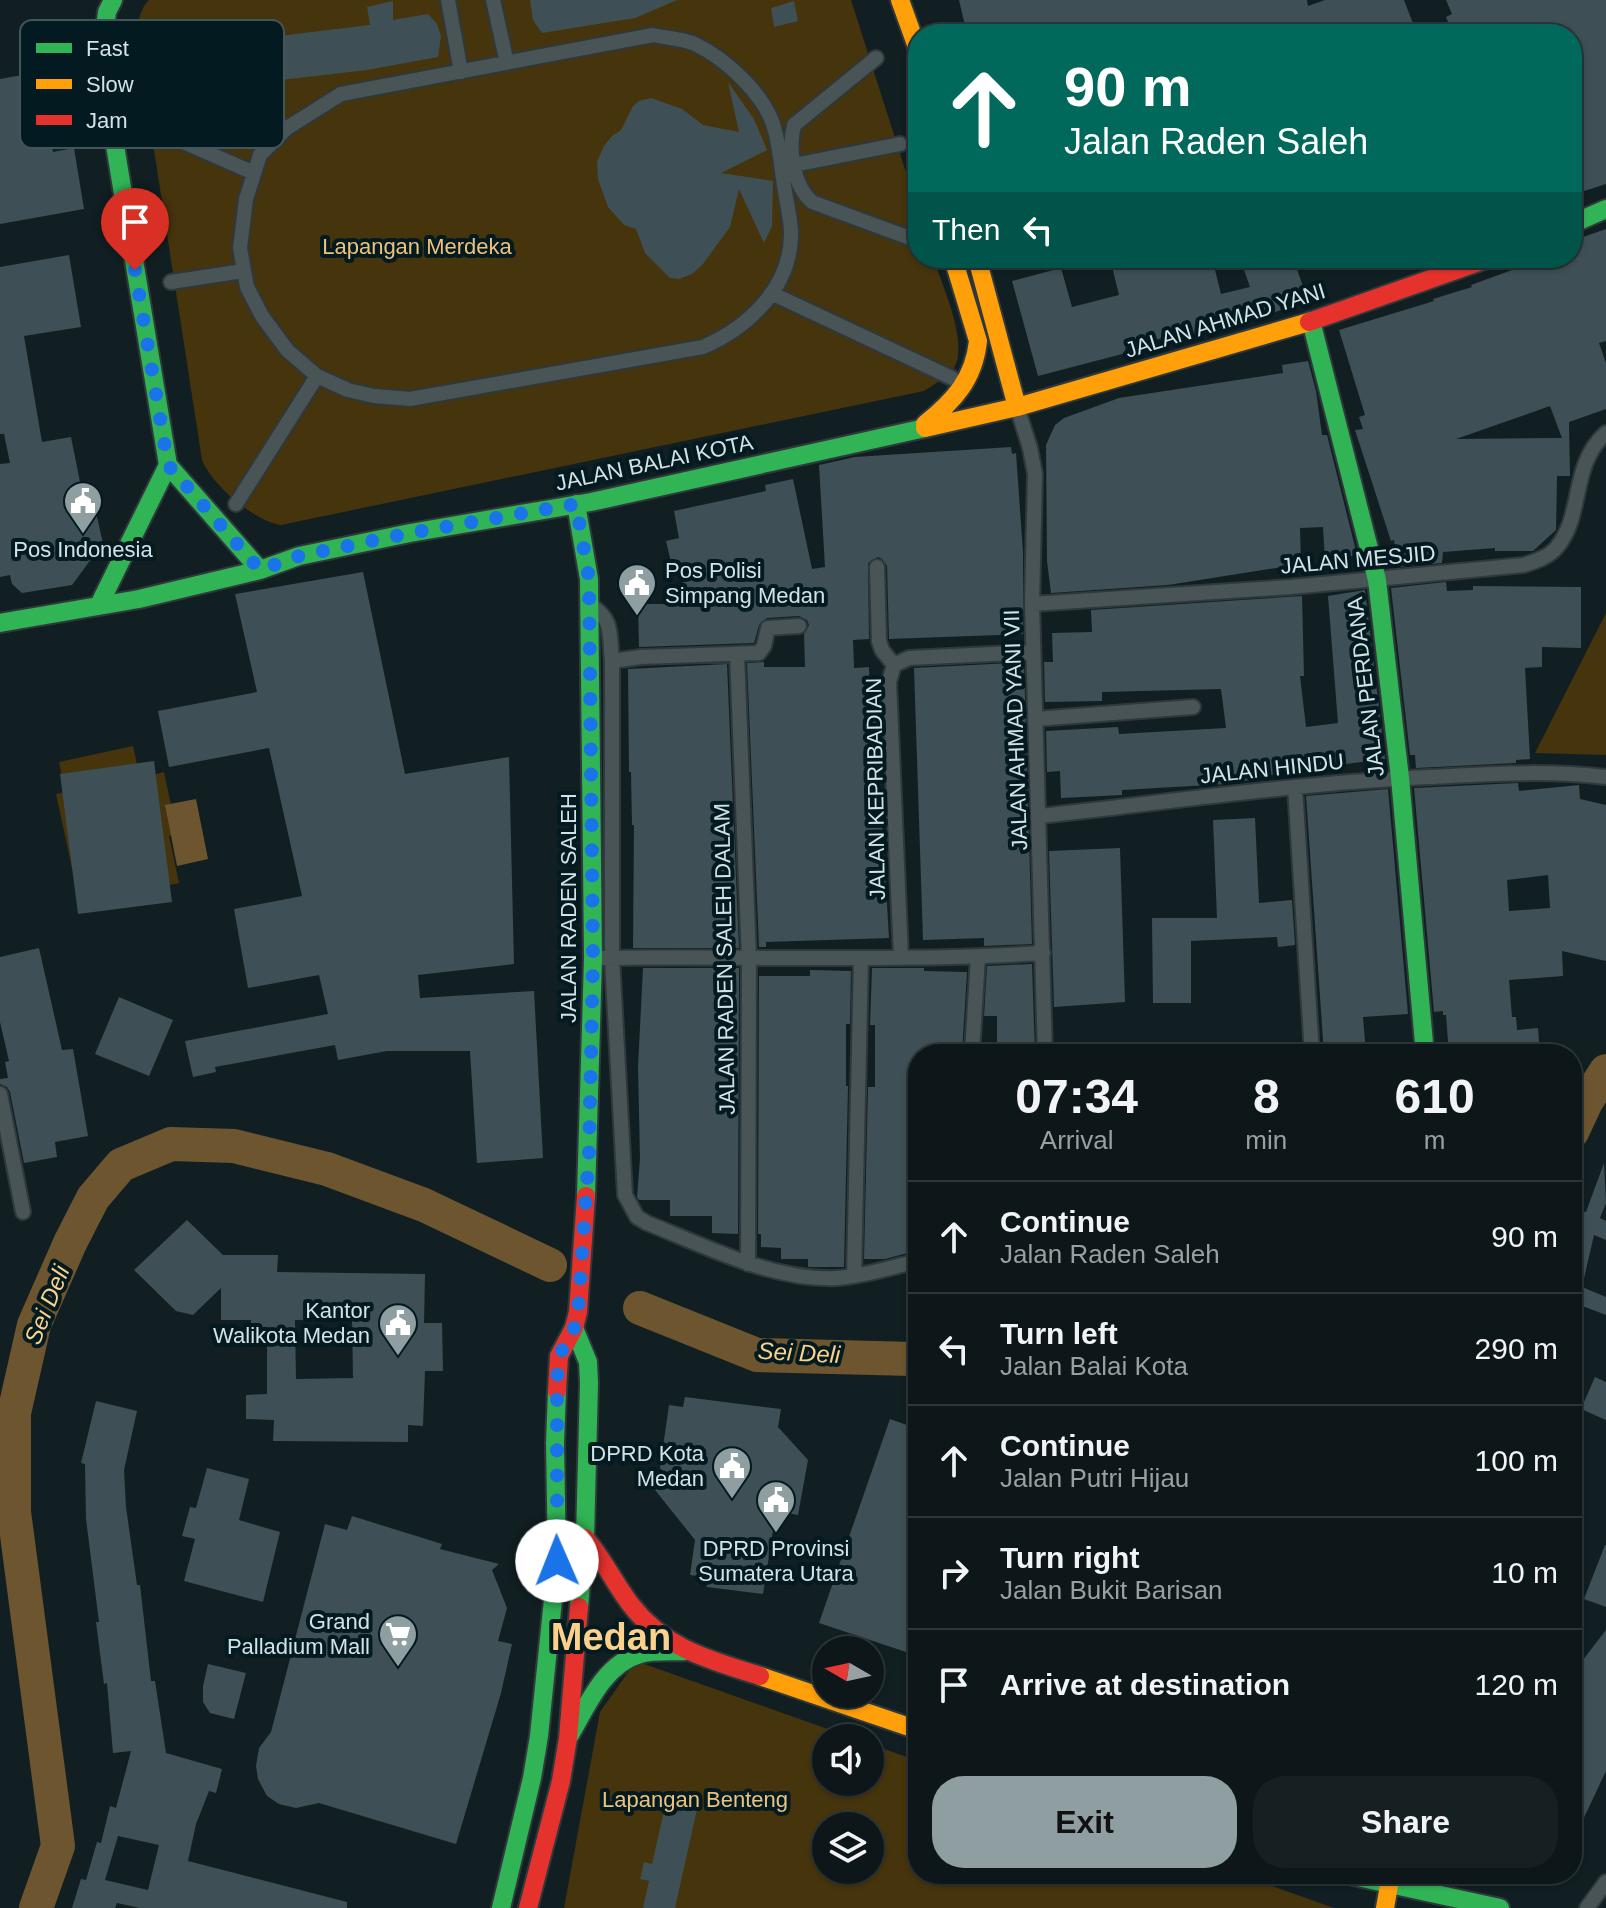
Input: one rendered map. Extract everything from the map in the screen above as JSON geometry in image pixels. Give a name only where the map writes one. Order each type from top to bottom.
[{"type":"main road","points":[[106,20],[113,0]]},
{"type":"main road","points":[[900,0],[909,24]]},
{"type":"main road","points":[[115,148],[168,465],[260,570]]},
{"type":"main road","points":[[1582,220],[1606,209]]},
{"type":"main road","points":[[917,429],[953,402],[968,382],[977,355],[978,341],[956,268]]},
{"type":"main road","points":[[980,268],[1017,407]]},
{"type":"main road","name":"JALAN AHMAD YANI","points":[[1017,407],[1311,321],[1462,268]]},
{"type":"main road","name":"JALAN PERDANA","points":[[1311,321],[1377,580],[1400,778],[1424,1044]]},
{"type":"main road","name":"JALAN BALAI KOTA","points":[[0,623],[139,599],[260,570],[299,556],[576,504],[1017,407]]},
{"type":"main road","points":[[99,605],[168,465]]},
{"type":"main road","name":"JALAN RADEN SALEH","points":[[576,504],[588,565],[603,958],[576,1320]]},
{"type":"main road","points":[[528,1908],[561,1781],[568,1737],[585,1538],[589,1383],[588,1362],[576,1320]]},
{"type":"main road","points":[[501,1908],[539,1736],[557,1561],[555,1443],[559,1356],[576,1320]]},
{"type":"main road","points":[[585,1538],[608,1566],[635,1610],[654,1629],[685,1651],[908,1727]]},
{"type":"main road","points":[[568,1737],[605,1680],[629,1658],[641,1654],[685,1651]]},
{"type":"main road","points":[[539,1736],[568,1737]]},
{"type":"main road","points":[[1385,1908],[1389,1884]]},
{"type":"main road","points":[[1409,1884],[1500,1908]]},
{"type":"street","points":[[448,0],[461,72]]},
{"type":"street","points":[[493,0],[507,63]]},
{"type":"street","points":[[267,148],[260,155],[246,199],[240,248],[247,287],[262,316],[287,350],[317,376],[348,390],[374,396],[410,399],[703,347],[727,337],[751,319],[771,293],[788,256],[791,233],[775,128],[746,81],[693,43],[653,35],[341,94],[284,131]]},
{"type":"street","points":[[876,58],[794,125],[791,138],[794,165],[804,195],[812,202],[908,237]]},
{"type":"street","points":[[794,165],[900,144]]},
{"type":"street","points":[[197,148],[254,173]]},
{"type":"street","points":[[171,282],[243,271]]},
{"type":"street","points":[[771,293],[952,378]]},
{"type":"street","points":[[236,504],[317,376]]},
{"type":"street","name":"JALAN AHMAD YANI VII","points":[[1017,407],[1035,474],[1032,604],[1045,1044]]},
{"type":"street","name":"JALAN MESJID","points":[[1032,604],[1377,580],[1524,565],[1542,559],[1556,548],[1563,536],[1583,467],[1590,451],[1606,433]]},
{"type":"street","points":[[877,567],[879,641],[894,665]]},
{"type":"street","points":[[590,605],[605,614],[612,661],[603,958],[625,1195],[629,1207],[647,1223],[748,1264],[805,1276],[854,1276],[908,1263]]},
{"type":"street","points":[[612,661],[761,651],[768,628],[799,626]]},
{"type":"street","name":"JALAN KEPRIBADIAN","points":[[901,957],[889,682],[894,665],[909,658],[1033,652]]},
{"type":"street","name":"JALAN RADEN SALEH DALAM","points":[[737,654],[749,958],[748,1264]]},
{"type":"street","points":[[592,696],[613,695]]},
{"type":"street","points":[[1035,719],[1193,707]]},
{"type":"street","name":"JALAN HINDU","points":[[1040,816],[1400,778],[1504,772],[1606,777]]},
{"type":"street","points":[[1295,787],[1311,1044]]},
{"type":"street","points":[[603,958],[978,957],[1043,953]]},
{"type":"street","points":[[973,1044],[978,957]]},
{"type":"street","points":[[854,1276],[861,958]]},
{"type":"street","points":[[0,1094],[23,1212]]},
{"type":"street","points":[[1587,1908],[1606,1882]]},
{"type":"green space","name":"Lapangan Merdeka","points":[[149,0],[851,0],[908,179],[908,268],[936,268],[956,329],[958,357],[954,368],[924,391],[281,525],[270,522],[247,509],[224,490],[202,460],[154,148],[284,148],[284,20],[139,20]]},
{"type":"green space","points":[[1606,613],[1606,755],[1535,753]]},
{"type":"green space","points":[[133,746],[140,778],[164,772],[177,833],[169,836],[179,883],[86,903],[78,867],[72,868],[56,794],[65,792],[59,762]]},
{"type":"green space","name":"Lapangan Benteng","points":[[636,1661],[814,1724],[812,1796],[884,1796],[884,1749],[908,1757],[908,1884],[1266,1884],[1334,1908],[564,1908],[600,1712]]},
{"type":"shaded area","points":[[196,799],[208,859],[177,866],[165,805]]},
{"type":"building","points":[[530,0],[677,0],[635,18],[542,33],[533,20]]},
{"type":"building","points":[[959,0],[1307,0],[1308,6],[1325,0],[1404,0],[1413,24],[965,24]]},
{"type":"building","points":[[1446,0],[1606,0],[1606,184],[1582,192],[1582,24],[1449,24],[1446,17],[1452,14]]},
{"type":"building","points":[[393,1],[393,20],[428,14],[437,24],[441,36],[438,57],[367,70],[284,80],[284,35],[370,25],[367,7]]},
{"type":"building","points":[[794,1],[798,21],[774,27],[771,8]]},
{"type":"building","points":[[20,75],[20,148],[52,148],[53,152],[74,148],[84,209],[0,224],[0,79]]},
{"type":"building","points":[[728,82],[754,119],[767,150],[721,173],[773,181],[772,226],[764,243],[739,189],[730,227],[703,264],[692,274],[679,279],[670,278],[645,253],[636,229],[624,225],[608,207],[598,179],[597,162],[604,146],[621,130],[633,106],[651,98],[682,109],[703,125],[739,132]]},
{"type":"building","points":[[1606,229],[1606,341],[1599,343],[1606,363],[1606,409],[1569,422],[1570,476],[1557,476],[1556,530],[1533,551],[1495,551],[1495,548],[1443,552],[1442,563],[1398,567],[1394,540],[1391,541],[1355,430],[1363,429],[1359,417],[1365,415],[1339,330],[1434,301],[1518,268],[1582,268],[1582,237]],"holes":[[[1550,406],[1562,438],[1456,439]]]},
{"type":"building","points":[[69,255],[81,327],[24,336],[42,442],[71,437],[82,492],[91,491],[103,543],[72,585],[22,593],[12,584],[10,575],[0,577],[0,464],[10,463],[4,434],[0,434],[0,267]]},
{"type":"building","points":[[1061,268],[1072,307],[1119,295],[1112,268],[1214,268],[1221,294],[1250,287],[1243,268],[1297,268],[1306,295],[1279,305],[1281,310],[1260,317],[1256,305],[1199,321],[1202,332],[1171,340],[1170,336],[1125,348],[1126,353],[1038,376],[1012,281]]},
{"type":"building","points":[[1308,361],[1322,435],[1327,435],[1357,555],[1325,560],[1323,527],[1300,528],[1301,564],[1168,585],[1051,593],[1047,561],[1046,445],[1055,425],[1064,418],[1119,398],[1283,373],[1282,365]]},
{"type":"building","points":[[1011,447],[1012,454],[1016,453],[1023,552],[1023,634],[889,639],[887,566],[878,557],[868,563],[869,639],[853,640],[854,668],[869,667],[870,703],[878,703],[889,938],[766,942],[766,947],[759,947],[747,663],[764,662],[764,667],[805,667],[804,634],[809,625],[799,616],[767,618],[759,625],[754,643],[639,647],[638,604],[683,604],[687,601],[679,560],[671,562],[666,541],[679,538],[674,511],[766,491],[765,485],[793,479],[812,569],[825,567],[819,465],[855,457]]},
{"type":"building","points":[[363,572],[405,774],[509,757],[514,964],[418,975],[420,998],[534,991],[543,1158],[477,1163],[470,1051],[387,1051],[338,1060],[335,1045],[215,1067],[216,1072],[193,1077],[185,1041],[328,1014],[319,975],[248,988],[234,909],[302,896],[269,748],[169,767],[158,711],[257,692],[235,594]]},
{"type":"building","points":[[1446,582],[1447,591],[1473,590],[1473,586],[1581,587],[1581,648],[1542,647],[1542,667],[1525,668],[1530,759],[1516,760],[1516,763],[1416,768],[1415,755],[1410,755],[1391,588]]},
{"type":"building","points":[[1365,590],[1385,759],[1276,773],[1226,784],[1122,790],[1122,795],[1061,798],[1060,771],[1047,772],[1046,731],[1118,727],[1119,734],[1226,728],[1221,689],[1102,692],[1102,701],[1045,702],[1044,662],[1053,662],[1052,633],[1092,632],[1091,610],[1302,596],[1304,676],[1300,676],[1306,727],[1338,723],[1328,596]]},
{"type":"building","points":[[1024,663],[1032,944],[984,946],[984,938],[923,940],[914,668]]},
{"type":"building","points":[[727,664],[739,948],[633,948],[634,825],[629,772],[628,669]]},
{"type":"building","points":[[154,761],[172,902],[78,914],[60,774]]},
{"type":"building","points":[[1518,783],[1519,791],[1579,785],[1580,799],[1606,805],[1606,961],[1562,951],[1563,976],[1509,980],[1512,1017],[1516,1017],[1517,1030],[1538,1028],[1539,1044],[1448,1044],[1446,1015],[1443,1011],[1434,1012],[1414,788]],"holes":[[[1548,875],[1550,908],[1509,911],[1507,880]]]},
{"type":"building","points":[[1388,789],[1408,1014],[1363,1017],[1365,1044],[1323,1044],[1306,796]]},
{"type":"building","points":[[1255,818],[1259,903],[1292,900],[1295,945],[1278,947],[1277,937],[1191,941],[1191,1003],[1153,1003],[1152,918],[1217,918],[1213,820]]},
{"type":"building","points":[[1120,848],[1125,1002],[1054,1007],[1049,851]]},
{"type":"building","points":[[39,948],[62,1050],[73,1049],[88,1136],[55,1142],[57,1157],[24,1163],[10,1092],[0,1084],[0,1079],[8,1078],[5,1062],[9,1061],[0,1022],[0,957]]},
{"type":"building","points":[[1032,964],[1035,1044],[997,1044],[997,1016],[984,1016],[987,966]]},
{"type":"building","points":[[643,968],[739,968],[738,1234],[712,1233],[712,1216],[670,1216],[670,1200],[639,1200],[637,1197],[640,1159],[638,1067]]},
{"type":"building","points":[[872,968],[967,972],[963,1044],[908,1044],[908,1253],[885,1259],[864,1259],[868,1087],[875,1087],[875,1025],[870,1025]]},
{"type":"building","points":[[810,970],[851,971],[850,1024],[846,1024],[848,1086],[844,1267],[808,1267],[808,1259],[781,1259],[781,1248],[761,1247],[761,1234],[758,1234],[759,976],[810,976]]},
{"type":"building","points":[[119,997],[173,1020],[149,1076],[95,1054]]},
{"type":"building","points":[[1604,1163],[1606,1203],[1600,1218],[1606,1221],[1606,1240],[1594,1235],[1582,1287],[1582,1211],[1586,1212]]},
{"type":"building","name":"Kantor Walikota Medan","points":[[187,1220],[223,1255],[278,1255],[277,1272],[425,1274],[424,1323],[442,1323],[443,1371],[425,1371],[423,1426],[408,1425],[408,1442],[273,1441],[274,1420],[246,1419],[246,1395],[267,1394],[267,1344],[251,1343],[251,1320],[221,1320],[221,1288],[193,1315],[176,1311],[134,1270]],"holes":[[[352,1319],[353,1378],[296,1379],[295,1320]]]},
{"type":"building","points":[[1582,1287],[1606,1297],[1606,1315],[1582,1306]]},
{"type":"building","points":[[1595,1377],[1606,1382],[1606,1420],[1582,1407]]},
{"type":"building","name":"DPRD Kota Medan","points":[[685,1397],[781,1409],[778,1427],[808,1460],[798,1515],[776,1511],[763,1594],[707,1587],[703,1577],[690,1575],[695,1540],[655,1490],[669,1478],[660,1468],[669,1405],[683,1407]]},
{"type":"building","points":[[96,1401],[137,1411],[124,1470],[126,1507],[137,1585],[140,1585],[151,1681],[155,1681],[166,1753],[222,1769],[216,1793],[209,1791],[196,1824],[188,1861],[347,1902],[347,1908],[140,1908],[117,1903],[115,1908],[72,1908],[81,1879],[86,1880],[97,1842],[101,1843],[110,1806],[116,1808],[131,1751],[113,1753],[86,1519],[85,1464],[81,1463]],"holes":[[[118,1836],[159,1845],[148,1890],[105,1880]]]},
{"type":"building","points":[[890,1419],[908,1425],[908,1653],[884,1645],[884,1636],[858,1636],[819,1623]]},
{"type":"building","points":[[207,1468],[249,1479],[239,1520],[280,1532],[263,1602],[184,1581],[195,1539],[182,1536],[190,1507],[196,1508]]},
{"type":"building","name":"Grand Palladium Mall","points":[[352,1516],[442,1544],[440,1549],[499,1564],[492,1570],[507,1608],[498,1641],[512,1644],[501,1693],[456,1844],[319,1803],[296,1808],[279,1804],[267,1796],[258,1779],[256,1766],[259,1748],[271,1732],[325,1524],[347,1530]]},
{"type":"building","points":[[1606,1545],[1606,1607],[1584,1599]]},
{"type":"building","points":[[1606,1630],[1606,1771],[1582,1822],[1582,1661]]},
{"type":"building","points":[[208,1664],[246,1673],[234,1719],[210,1713],[203,1702]]},
{"type":"building","points":[[667,1798],[698,1805],[675,1908],[643,1908],[649,1881],[640,1879],[644,1862],[652,1864]]},
{"type":"waterway","name":"Sei Deli","points":[[1582,1111],[1606,1071]]},
{"type":"waterway","name":"Sei Deli","points":[[36,1908],[58,1846],[14,1512],[14,1413],[34,1325],[93,1198],[121,1165],[171,1144],[234,1146],[327,1169],[424,1205],[550,1265]]},
{"type":"waterway","name":"Sei Deli","points":[[640,1308],[757,1355],[908,1359]]},
{"type":"traffic: fast","points":[[106,20],[113,0]]},
{"type":"traffic: fast","points":[[115,148],[168,465],[260,570]]},
{"type":"traffic: fast","points":[[1582,220],[1606,209]]},
{"type":"traffic: fast","points":[[1311,321],[1377,580],[1400,778],[1424,1044]]},
{"type":"traffic: fast","points":[[0,623],[139,599],[260,570],[299,556],[410,533],[591,502],[925,428]]},
{"type":"traffic: fast","points":[[99,605],[168,465]]},
{"type":"traffic: fast","points":[[576,504],[589,579],[593,958],[586,1196]]},
{"type":"traffic: fast","points":[[574,1328],[588,1362],[589,1383],[585,1538],[579,1607]]},
{"type":"traffic: fast","points":[[501,1908],[539,1736],[557,1561],[557,1391]]},
{"type":"traffic: fast","points":[[570,1735],[598,1687],[616,1667],[640,1654],[685,1651]]},
{"type":"traffic: fast","points":[[1390,1884],[1500,1908]]},
{"type":"traffic: slow","points":[[900,0],[909,24]]},
{"type":"traffic: slow","points":[[925,424],[961,388],[976,355],[978,341],[956,268]]},
{"type":"traffic: slow","points":[[980,268],[1017,407]]},
{"type":"traffic: slow","points":[[925,428],[1017,407],[1309,322]]},
{"type":"traffic: slow","points":[[760,1676],[908,1727]]},
{"type":"traffic: slow","points":[[1385,1908],[1389,1884]]},
{"type":"traffic: jam","points":[[1309,322],[1462,268]]},
{"type":"traffic: jam","points":[[557,1391],[559,1356],[574,1328],[578,1312],[586,1196]]},
{"type":"traffic: jam","points":[[585,1538],[631,1605],[658,1632],[690,1651],[760,1676]]},
{"type":"traffic: jam","points":[[528,1908],[561,1781],[568,1738],[579,1607]]},
{"type":"place","name":"Pos Indonesia","points":[[83,535]]},
{"type":"place","name":"Pos Polisi Simpang Medan","points":[[637,617]]},
{"type":"place","name":"Kantor Walikota Medan","points":[[398,1357]]},
{"type":"place","name":"DPRD Kota Medan","points":[[732,1500]]},
{"type":"place","name":"DPRD Provinsi Sumatera Utara","points":[[776,1534]]},
{"type":"place","name":"Grand Palladium Mall","points":[[398,1668]]},
{"type":"district","name":"Medan","points":[[611,1637]]},
{"type":"route","points":[[135,270],[168,465],[260,570],[299,556],[576,504],[589,579],[593,958],[589,1153],[578,1312],[574,1328],[559,1356],[557,1382],[557,1561]]}]
